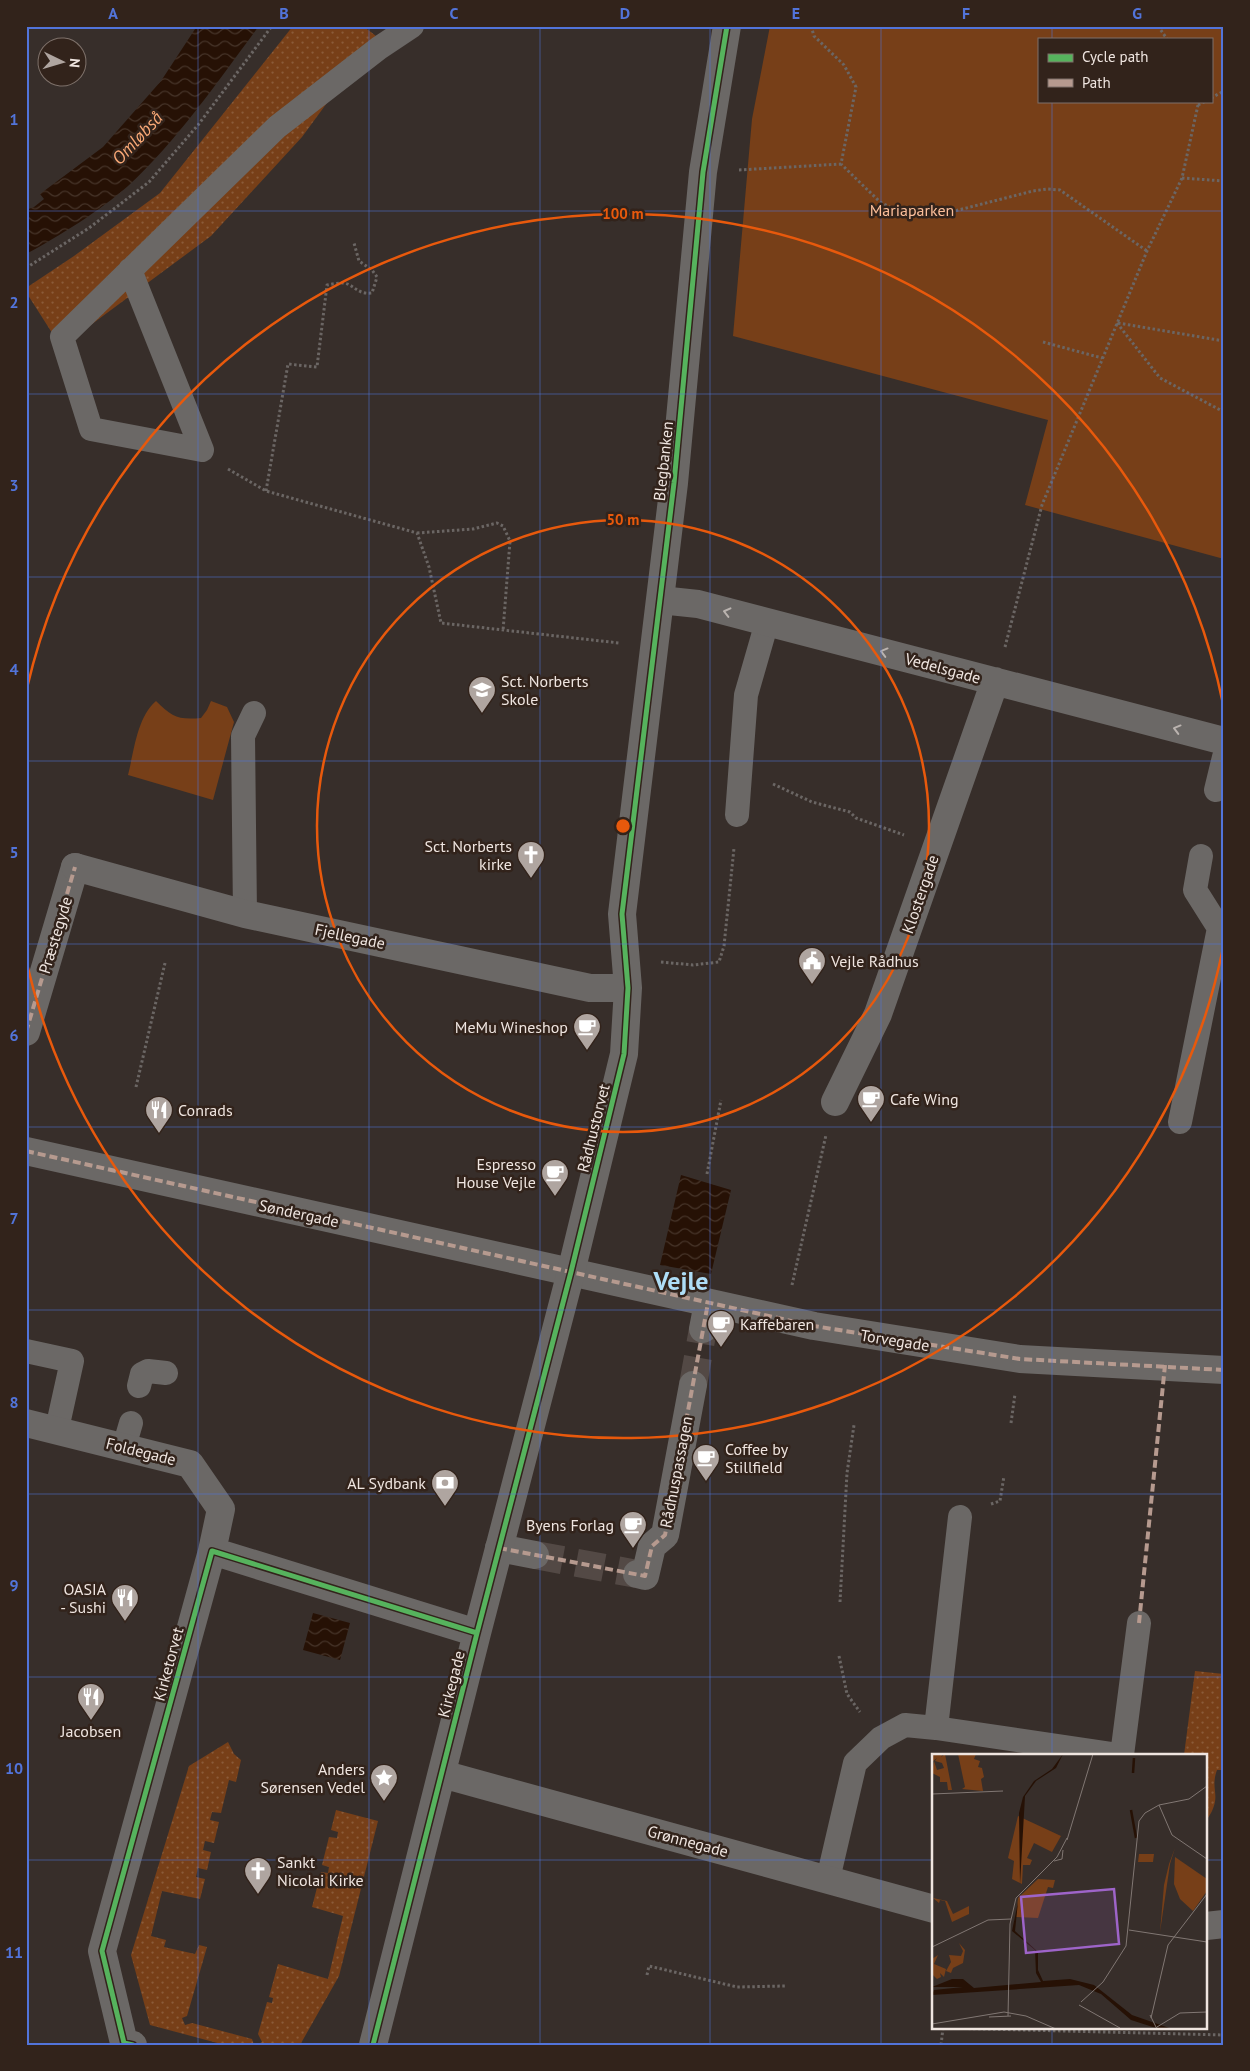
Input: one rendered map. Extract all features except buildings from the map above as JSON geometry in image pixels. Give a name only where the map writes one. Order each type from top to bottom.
[{"type":"street","name":"Blegbanken","points":[[628,988],[622,914],[674,483],[703,172],[727,26]]},
{"type":"street","name":"Vedelsgade","points":[[660,600],[698,604],[1224,741]]},
{"type":"street","name":"Klostergade","points":[[835,1102],[878,1014],[995,681]]},
{"type":"street","name":"Fjellegade","points":[[71,865],[245,914],[590,988],[628,988]]},
{"type":"street","name":"Præstegyde","points":[[26,1032],[71,865]]},
{"type":"street","name":"Rådhustorvet","points":[[572,1272],[624,1054],[628,988]]},
{"type":"street","name":"Søndergade","points":[[26,1151],[572,1272]]},
{"type":"street","name":"Torvegade","points":[[572,1272],[706,1316],[785,1320],[875,1338],[1020,1359],[1224,1370]]},
{"type":"street","name":"Kirkegade","points":[[373,2045],[499,1548],[572,1272]]},
{"type":"street","name":"Rådhuspassagen","points":[[637,1574],[645,1576],[652,1546],[665,1535],[693,1385]]},
{"type":"street","name":"Foldegade","points":[[26,1423],[57,1429],[128,1435],[190,1464],[221,1510],[212,1551]]},
{"type":"street","points":[[499,1548],[535,1555]]},
{"type":"street","points":[[212,1551],[477,1634]]},
{"type":"street","name":"Kirketorvet","points":[[133,2045],[124,2043],[102,1951],[212,1551]]},
{"type":"street","name":"Grønnegade","points":[[442,1774],[932,1908]]},
{"type":"street","points":[[1208,1926],[1224,1924]]},
{"type":"lane","points":[[202,450],[91,429],[62,336],[277,127],[379,48],[412,26]]},
{"type":"lane","points":[[130,270],[202,450]]},
{"type":"lane","points":[[737,815],[746,695],[767,622]]},
{"type":"lane","points":[[245,914],[243,736],[254,713]]},
{"type":"lane","points":[[1216,790],[1224,757]]},
{"type":"lane","points":[[1180,1122],[1219,928],[1195,890],[1201,856]]},
{"type":"lane","points":[[26,1351],[72,1361],[57,1429]]},
{"type":"lane","points":[[139,1386],[142,1374],[148,1371],[166,1373]]},
{"type":"lane","points":[[936,1728],[960,1516]]},
{"type":"lane","points":[[1120,1754],[1139,1623]]},
{"type":"lane","points":[[828,1879],[855,1763],[881,1738],[905,1725],[1113,1754]]},
{"type":"path","points":[[26,268],[89,228],[149,182],[198,125],[272,26]]},
{"type":"path","points":[[811,26],[814,36],[844,65],[856,87],[841,164]]},
{"type":"path","points":[[1158,26],[1166,38]]},
{"type":"path","points":[[1212,97],[1224,91]]},
{"type":"path","points":[[995,681],[1042,505],[1147,251],[1182,178],[1198,103]]},
{"type":"path","points":[[703,172],[841,164],[880,202],[905,215],[931,217],[1034,191],[1060,190],[1147,251]]},
{"type":"path","points":[[1182,178],[1224,181]]},
{"type":"path","points":[[266,491],[288,364],[317,367],[327,285],[345,283],[360,293],[366,294],[372,293],[376,285],[377,277],[372,270],[359,261],[354,243]]},
{"type":"path","points":[[1117,323],[1224,341]]},
{"type":"path","points":[[1117,323],[1160,378],[1224,412]]},
{"type":"path","points":[[1043,342],[1102,358]]},
{"type":"path","points":[[202,450],[235,473],[266,491],[417,533],[473,529],[497,523],[503,526],[510,542],[503,631]]},
{"type":"path","points":[[417,533],[429,567],[441,623],[655,647]]},
{"type":"path","points":[[741,768],[812,802],[850,812],[856,818],[937,847]]},
{"type":"path","points":[[626,959],[693,965],[719,962],[724,946],[737,815]]},
{"type":"path","points":[[136,1088],[165,963]]},
{"type":"path","points":[[707,1174],[721,1100]]},
{"type":"path","points":[[785,1320],[816,1173],[835,1102]]},
{"type":"path","points":[[840,1602],[847,1473],[854,1425]]},
{"type":"path","points":[[839,1656],[846,1694],[881,1738]]},
{"type":"path","points":[[647,1975],[649,1966],[737,1987],[785,1986]]},
{"type":"path","points":[[941,2045],[943,2028],[1224,2036]]},
{"type":"green space","points":[[293,26],[363,26],[376,36],[302,137],[211,236],[61,347],[26,292],[26,288],[74,256],[160,193]]},
{"type":"green space","name":"Mariaparken","points":[[770,26],[1224,26],[1224,559],[1025,505],[1048,420],[733,336],[752,119]]},
{"type":"green space","points":[[156,701],[171,714],[181,718],[201,718],[211,701],[227,707],[234,722],[213,800],[128,775],[140,725],[144,716]]},
{"type":"green space","points":[[1195,1671],[1224,1674],[1224,1770],[1217,1770],[1214,1784],[1214,1805],[1208,1817],[1208,1754],[1184,1754]]},
{"type":"green space","points":[[228,1742],[234,1754],[241,1760],[236,1782],[229,1780],[221,1813],[212,1812],[210,1820],[219,1822],[214,1843],[205,1841],[203,1850],[211,1852],[207,1870],[198,1868],[196,1877],[205,1879],[200,1899],[162,1891],[151,1936],[166,1940],[164,1947],[195,1954],[199,1945],[207,1947],[187,2016],[182,2018],[185,2025],[192,2023],[252,2039],[254,2045],[225,2045],[150,2025],[131,1955],[189,1766]]},
{"type":"green space","points":[[336,1810],[378,1821],[339,1976],[300,2045],[257,2045],[262,2042],[258,2034],[267,2002],[272,2003],[273,1998],[269,1997],[278,1964],[328,1979],[343,1916],[312,1907],[321,1872],[328,1873],[329,1867],[322,1865],[329,1837],[337,1838],[338,1832],[331,1830]]},
{"type":"water","name":"Omløbså","points":[[197,26],[259,26],[181,130],[128,186],[92,214],[26,254],[26,210],[34,207],[44,199],[40,194],[103,147],[161,81]]},
{"type":"water","points":[[681,1175],[731,1190],[711,1274],[660,1265]]},
{"type":"water","points":[[313,1613],[350,1623],[340,1660],[303,1650]]},
{"type":"tunnel","points":[[693,1385],[703,1329]]},
{"type":"tunnel","points":[[535,1555],[637,1574]]},
{"type":"marked path","points":[[26,1032],[75,867]]},
{"type":"marked path","points":[[26,1151],[814,1326],[1020,1359],[1224,1370]]},
{"type":"marked path","points":[[499,1548],[645,1576],[652,1546],[665,1535],[708,1303]]},
{"type":"marked path","points":[[1139,1623],[1165,1365]]},
{"type":"cycle path","points":[[373,2045],[571,1272],[624,1054],[628,988],[622,914],[674,483],[703,172],[727,26]]},
{"type":"cycle path","points":[[133,2045],[124,2043],[102,1951],[212,1551],[477,1633]]},
{"type":"place","name":"Sct. Norberts Skole","points":[[482,714]]},
{"type":"place","name":"Sct. Norberts kirke","points":[[531,879]]},
{"type":"place","name":"Vejle Rådhus","points":[[812,985]]},
{"type":"place","name":"MeMu Wineshop","points":[[587,1051]]},
{"type":"place","name":"Cafe Wing","points":[[871,1123]]},
{"type":"place","name":"Conrads","points":[[159,1134]]},
{"type":"place","name":"Espresso House Vejle","points":[[555,1197]]},
{"type":"place","name":"Kaffebaren","points":[[721,1348]]},
{"type":"place","name":"Coffee by Stillfield","points":[[706,1482]]},
{"type":"place","name":"AL Sydbank","points":[[445,1507]]},
{"type":"place","name":"Byens Forlag","points":[[633,1549]]},
{"type":"place","name":"OASIA - Sushi","points":[[125,1622]]},
{"type":"place","name":"Jacobsen","points":[[91,1721]]},
{"type":"place","name":"Anders Sørensen Vedel","points":[[384,1802]]},
{"type":"place","name":"Sankt Nicolai Kirke","points":[[258,1895]]},
{"type":"district","name":"Vejle","points":[[681,1280]]}]
